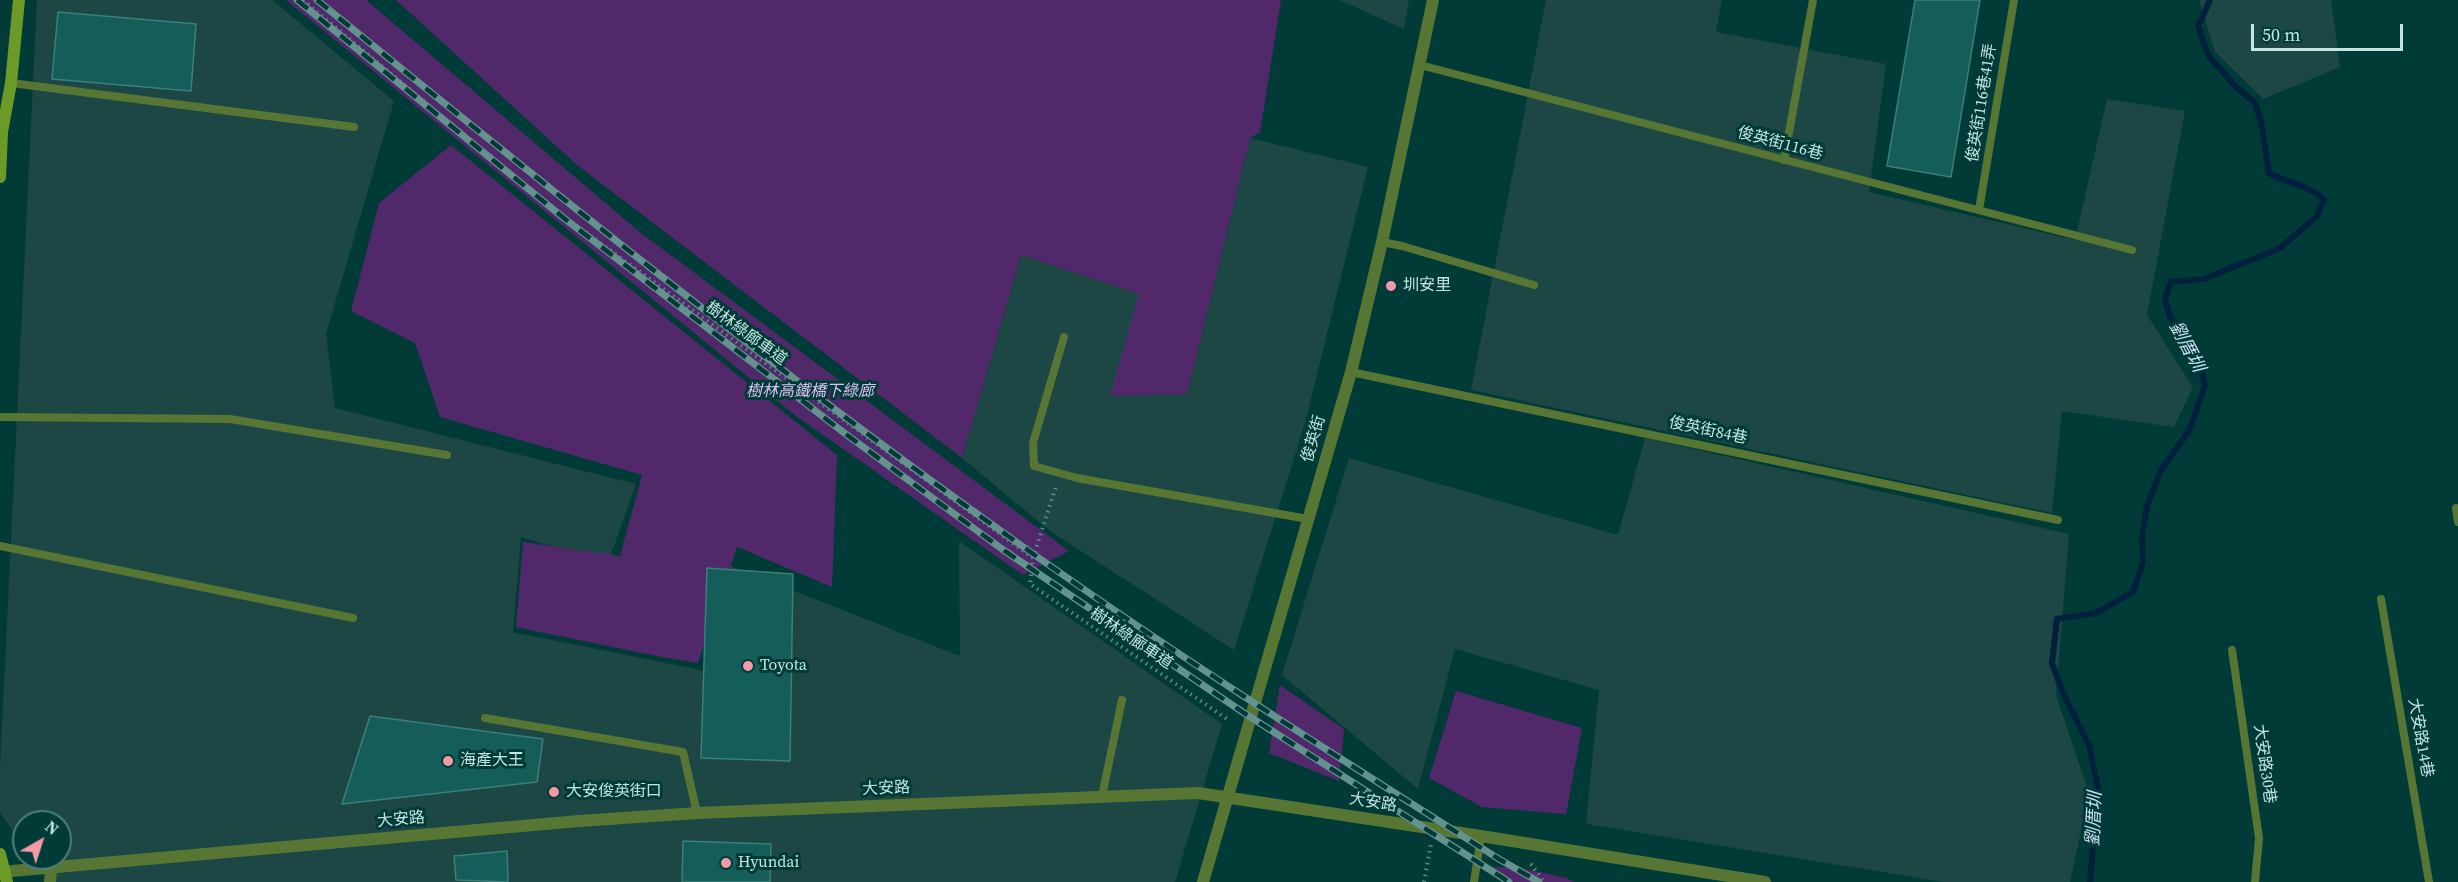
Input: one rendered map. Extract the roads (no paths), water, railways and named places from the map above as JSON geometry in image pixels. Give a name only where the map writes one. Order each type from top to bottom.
[{"type":"main road","points":[[0,177],[1,137],[11,83],[19,0]]},
{"type":"main road","points":[[0,854],[3,876]]},
{"type":"street","name":"俊英街","points":[[1203,882],[1351,372],[1382,242],[1433,0]]},
{"type":"street","name":"大安路","points":[[72,866],[567,822],[697,813],[1198,793],[1765,882]]},
{"type":"street","name":"大安路","points":[[3,876],[39,870]]},
{"type":"lane","points":[[1784,160],[1814,0]]},
{"type":"lane","name":"俊英街116巷41弄","points":[[1979,210],[2014,0]]},
{"type":"lane","name":"俊英街116巷","points":[[1420,65],[2132,250]]},
{"type":"lane","points":[[11,83],[354,127]]},
{"type":"lane","points":[[1382,242],[1534,285]]},
{"type":"lane","points":[[1064,337],[1034,443],[1034,466],[1060,474],[1308,519]]},
{"type":"lane","name":"俊英街84巷","points":[[1351,372],[2058,520]]},
{"type":"lane","points":[[0,417],[230,419],[447,455]]},
{"type":"lane","points":[[2456,508],[2458,522]]},
{"type":"lane","points":[[0,546],[353,618]]},
{"type":"lane","name":"大安路14巷","points":[[2381,599],[2429,882]]},
{"type":"lane","name":"大安路30巷","points":[[2232,650],[2259,838],[2255,882]]},
{"type":"lane","points":[[1102,796],[1122,700]]},
{"type":"lane","points":[[485,718],[683,752],[697,813]]},
{"type":"lane","points":[[1474,882],[1481,836]]},
{"type":"waterway","name":"劉厝圳","points":[[2090,882],[2098,788],[2089,745],[2062,691],[2052,663],[2057,619],[2096,613],[2133,592],[2143,562],[2142,537],[2147,506],[2160,472],[2190,429],[2205,385],[2200,364],[2184,334],[2170,317],[2165,299],[2171,282],[2204,279],[2280,248],[2317,216],[2324,199],[2311,190],[2269,173],[2261,122],[2255,103],[2235,86],[2208,55],[2198,26],[2210,0]]},
{"type":"railway","points":[[297,0],[565,219],[847,435],[1002,549],[1244,713],[1509,882]]},
{"type":"railway","points":[[317,0],[658,274],[919,472],[1189,661],[1437,820],[1539,882]]},
{"type":"place","name":"圳安里","points":[[1391,286]]},
{"type":"place","name":"Toyota","points":[[748,666]]},
{"type":"place","name":"海產大王","points":[[448,761]]},
{"type":"place","name":"大安俊英街口","points":[[554,792]]},
{"type":"place","name":"Hyundai","points":[[726,863]]},
{"type":"park label","name":"樹林高鐵橋下綠廊","points":[[810,392]]}]
